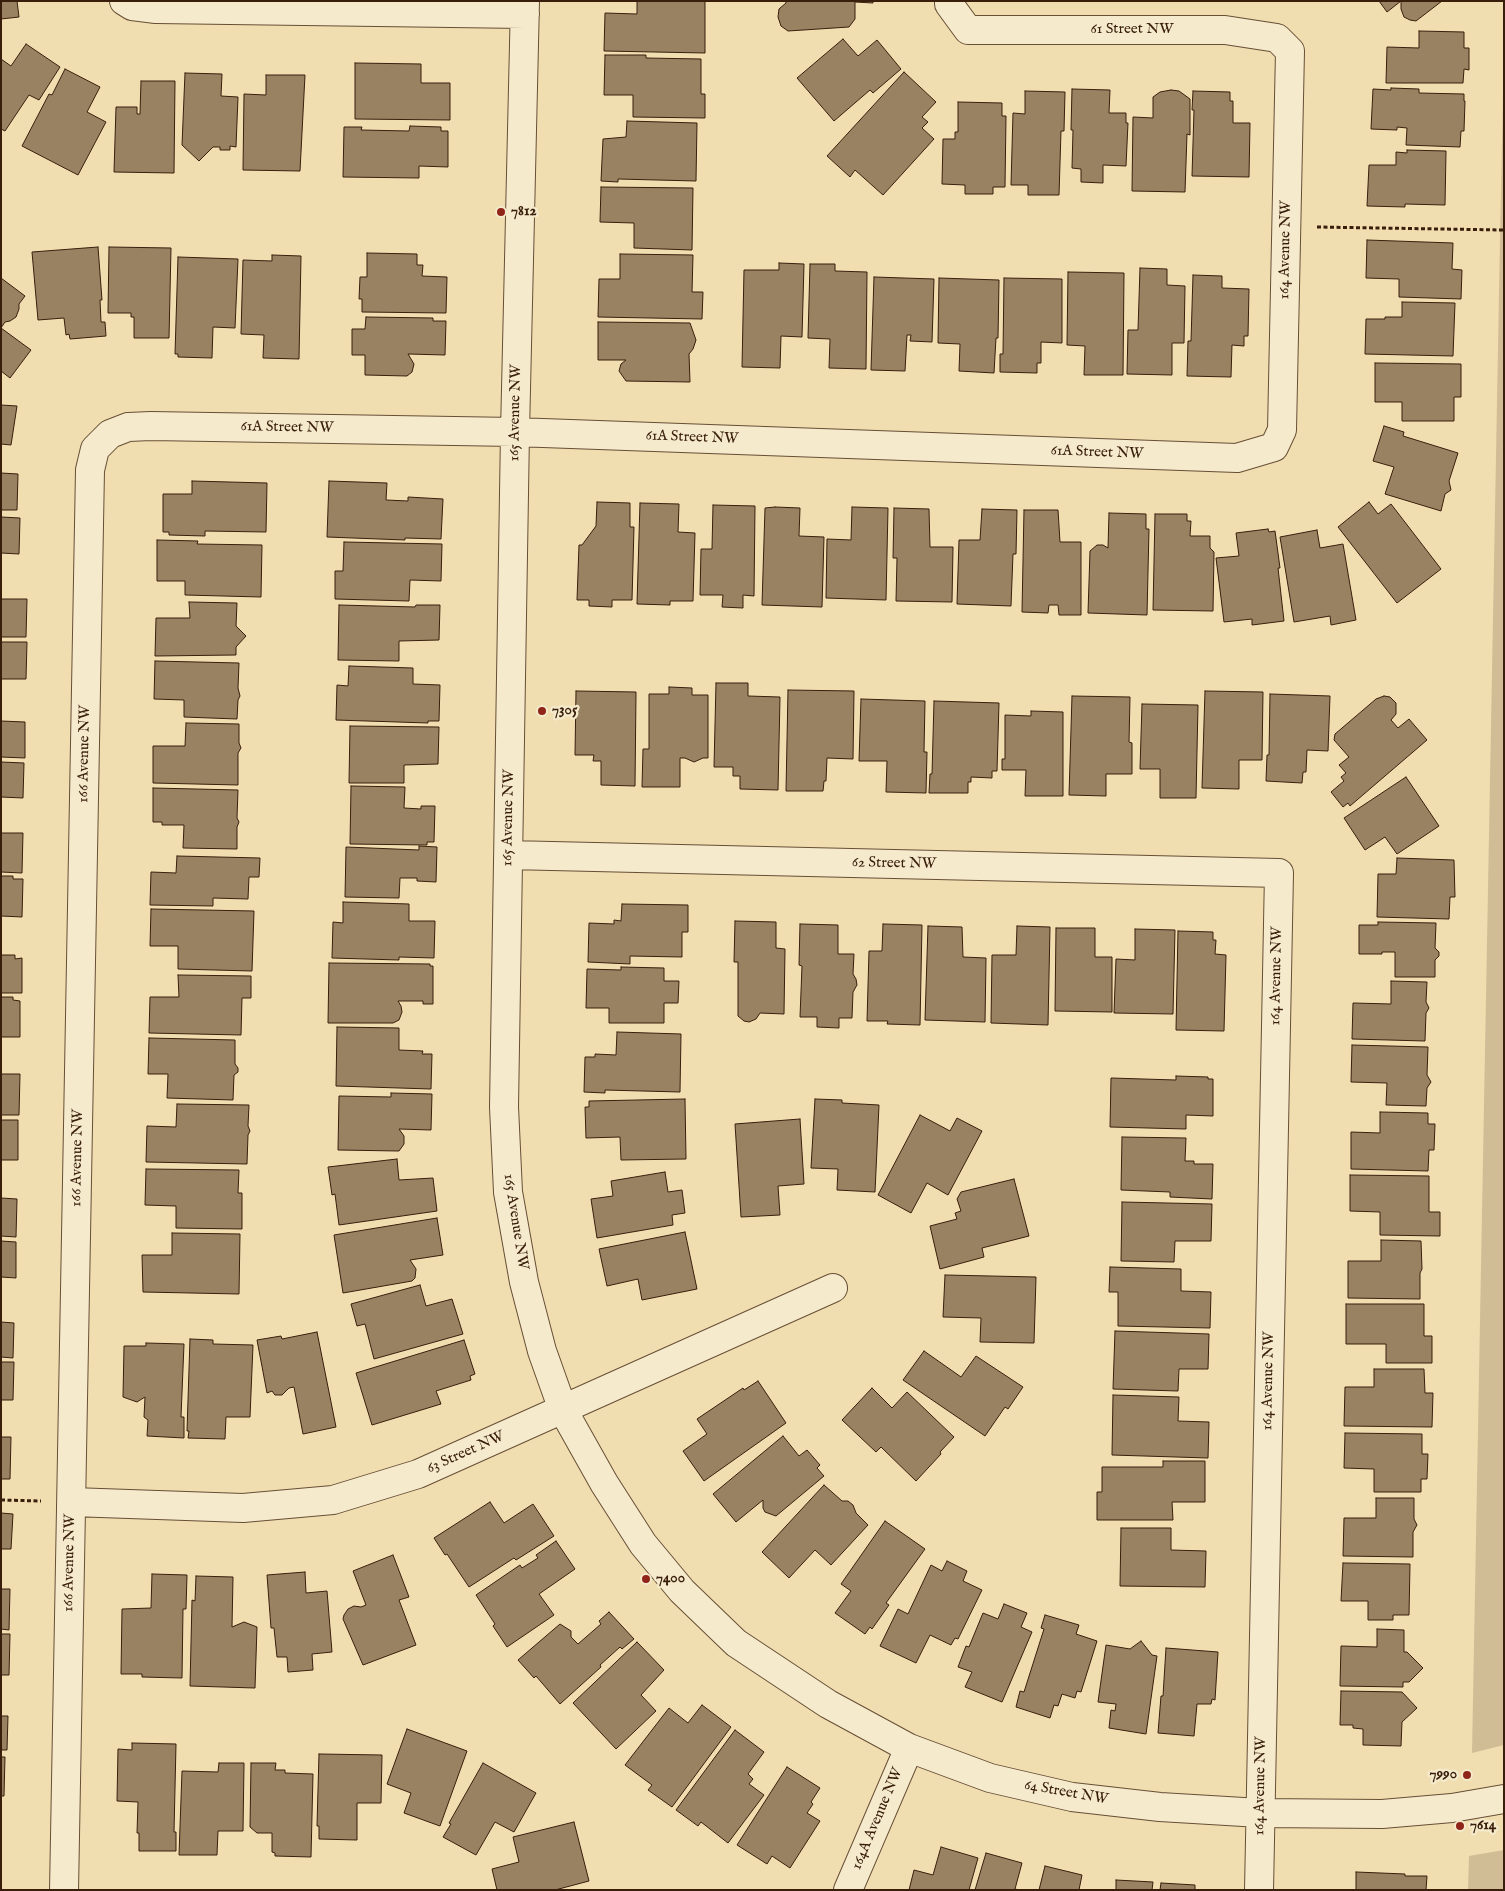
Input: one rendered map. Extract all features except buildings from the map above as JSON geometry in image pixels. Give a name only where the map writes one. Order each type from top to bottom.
[{"type":"street","points":[[124,1],[132,6],[156,9],[525,8]]},
{"type":"street","name":"61 Street NW","points":[[949,1],[949,4],[968,30],[1226,30],[1277,38],[1290,51]]},
{"type":"street","name":"165 Avenue NW","points":[[525,8],[515,432],[504,1107],[508,1192],[527,1291],[542,1351],[563,1410],[604,1483],[643,1544],[682,1591]]},
{"type":"street","name":"164 Avenue NW","points":[[1274,447],[1282,430],[1290,51]]},
{"type":"street","name":"61A Street NW","points":[[110,434],[128,427],[151,426],[515,432],[1237,458],[1274,447]]},
{"type":"street","name":"166 Avenue NW","points":[[64,1890],[90,470],[95,449],[110,434]]},
{"type":"street","name":"62 Street NW","points":[[509,855],[1279,873]]},
{"type":"street","name":"164 Avenue NW","points":[[1258,1890],[1279,873]]},
{"type":"street","name":"63 Street NW","points":[[72,1502],[243,1508],[334,1500],[418,1474],[833,1288]]},
{"type":"street","name":"64 Street NW","points":[[682,1591],[736,1643],[828,1704],[909,1748],[990,1778],[1072,1797],[1160,1807],[1260,1813],[1382,1814],[1452,1808],[1504,1799]]},
{"type":"street","name":"164A Avenue NW","points":[[848,1890],[909,1748]]},
{"type":"path","points":[[1287,227],[1504,230]]},
{"type":"path","points":[[1,1500],[72,1502]]},
{"type":"shaded area","points":[[1504,46],[1504,1745],[1472,1753],[1500,239]]},
{"type":"shaded area","points":[[1504,1850],[1504,1890],[1468,1890],[1469,1856]]},
{"type":"place","name":"7812","points":[[501,212]]},
{"type":"place","name":"7305","points":[[542,711]]},
{"type":"place","name":"7400","points":[[646,1579]]},
{"type":"place","name":"7990","points":[[1467,1775]]},
{"type":"place","name":"7614","points":[[1460,1826]]}]
